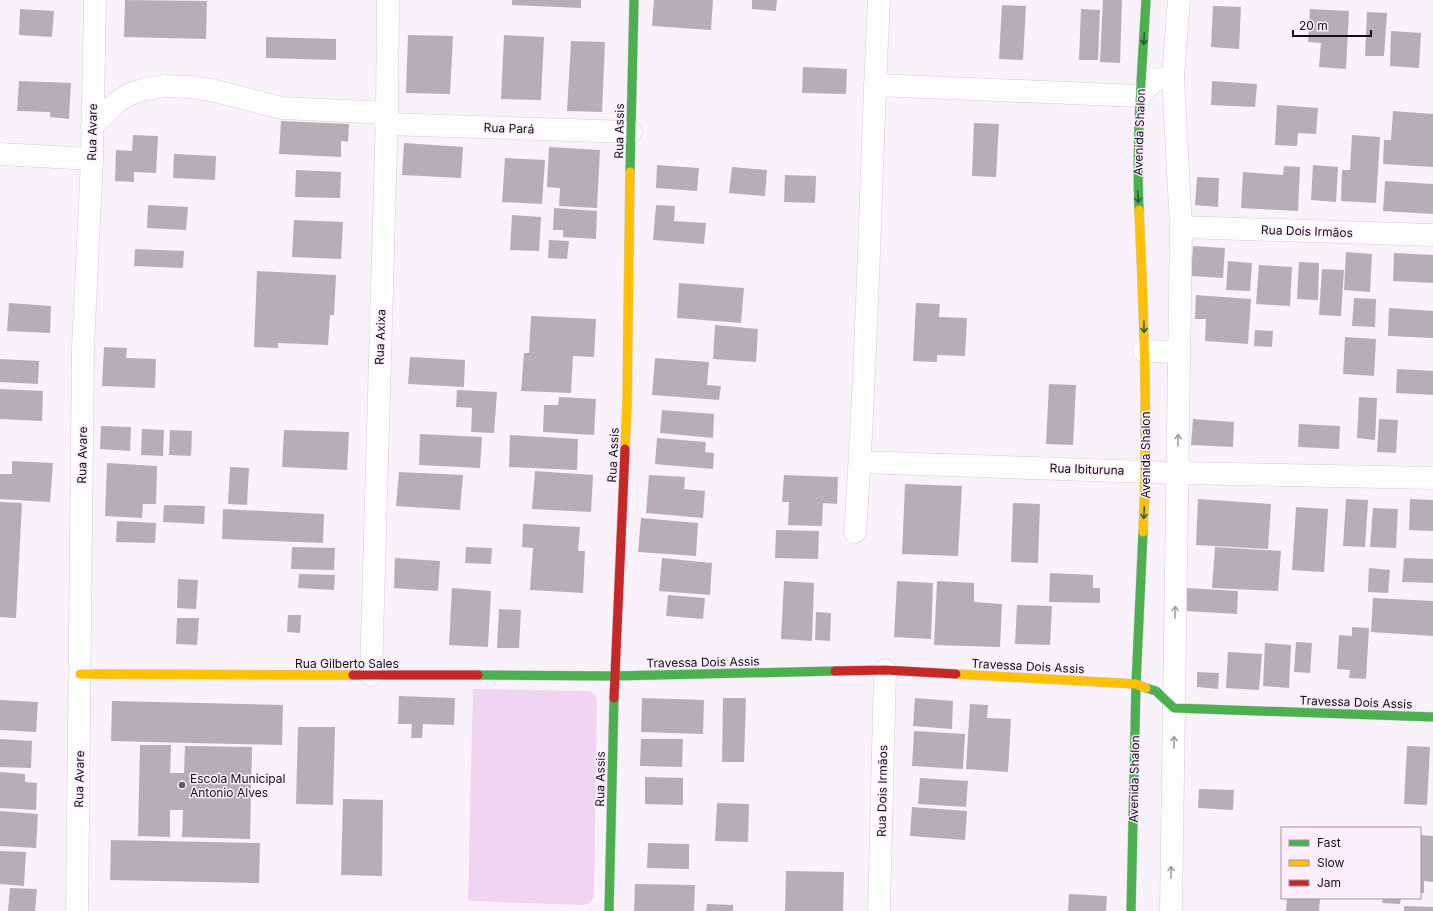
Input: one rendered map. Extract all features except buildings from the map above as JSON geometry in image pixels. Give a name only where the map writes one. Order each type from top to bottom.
[{"type":"street","name":"Rua Avare","points":[[77,911],[83,348],[92,159],[95,0]]},
{"type":"street","name":"Rua Axixa","points":[[370,675],[388,0]]},
{"type":"street","name":"Rua Assis","points":[[609,911],[614,676],[627,405],[634,0]]},
{"type":"street","points":[[855,532],[860,462],[879,0]]},
{"type":"street","name":"Avenida Shalon","points":[[1131,911],[1136,684],[1146,471],[1143,288],[1138,186],[1140,96],[1146,0]]},
{"type":"street","points":[[1171,911],[1181,227],[1173,77],[1178,0]]},
{"type":"street","points":[[875,85],[1140,96],[1153,80],[1173,77]]},
{"type":"street","name":"Rua Pará","points":[[92,126],[117,102],[130,94],[146,89],[166,86],[211,90],[282,108],[386,119],[631,132]]},
{"type":"street","points":[[0,154],[92,159]]},
{"type":"street","name":"Rua Dois Irmãos","points":[[1181,227],[1433,235]]},
{"type":"street","points":[[1144,351],[1179,352]]},
{"type":"street","name":"Rua Ibituruna","points":[[860,462],[1177,473],[1433,478]]},
{"type":"street","name":"Rua Dois Irmãos","points":[[879,911],[885,670]]},
{"type":"street","name":"Travessa Dois Assis","points":[[614,676],[885,670],[1136,684],[1156,691],[1174,708],[1433,717]]},
{"type":"street","name":"Rua Gilberto Sales","points":[[80,674],[614,676]]},
{"type":"shaded area","points":[[473,689],[589,691],[595,694],[597,700],[594,897],[590,903],[584,905],[468,901]]},
{"type":"traffic: fast","points":[[630,172],[634,0]]},
{"type":"traffic: fast","points":[[1139,210],[1139,131],[1146,0]]},
{"type":"traffic: fast","points":[[1131,911],[1136,684],[1143,532]]},
{"type":"traffic: fast","points":[[478,675],[614,676],[835,671]]},
{"type":"traffic: fast","points":[[1146,688],[1156,691],[1174,708],[1433,717]]},
{"type":"traffic: fast","points":[[609,911],[614,698]]},
{"type":"traffic: slow","points":[[625,449],[627,405],[630,172]]},
{"type":"traffic: slow","points":[[1139,210],[1145,371],[1143,532]]},
{"type":"traffic: slow","points":[[80,674],[353,675]]},
{"type":"traffic: slow","points":[[956,674],[1136,684],[1146,688]]},
{"type":"traffic: jam","points":[[614,698],[625,449]]},
{"type":"traffic: jam","points":[[835,671],[885,670],[956,674]]},
{"type":"traffic: jam","points":[[353,675],[478,675]]},
{"type":"place","name":"Escola Municipal Antonio Alves","points":[[182,785]]}]
